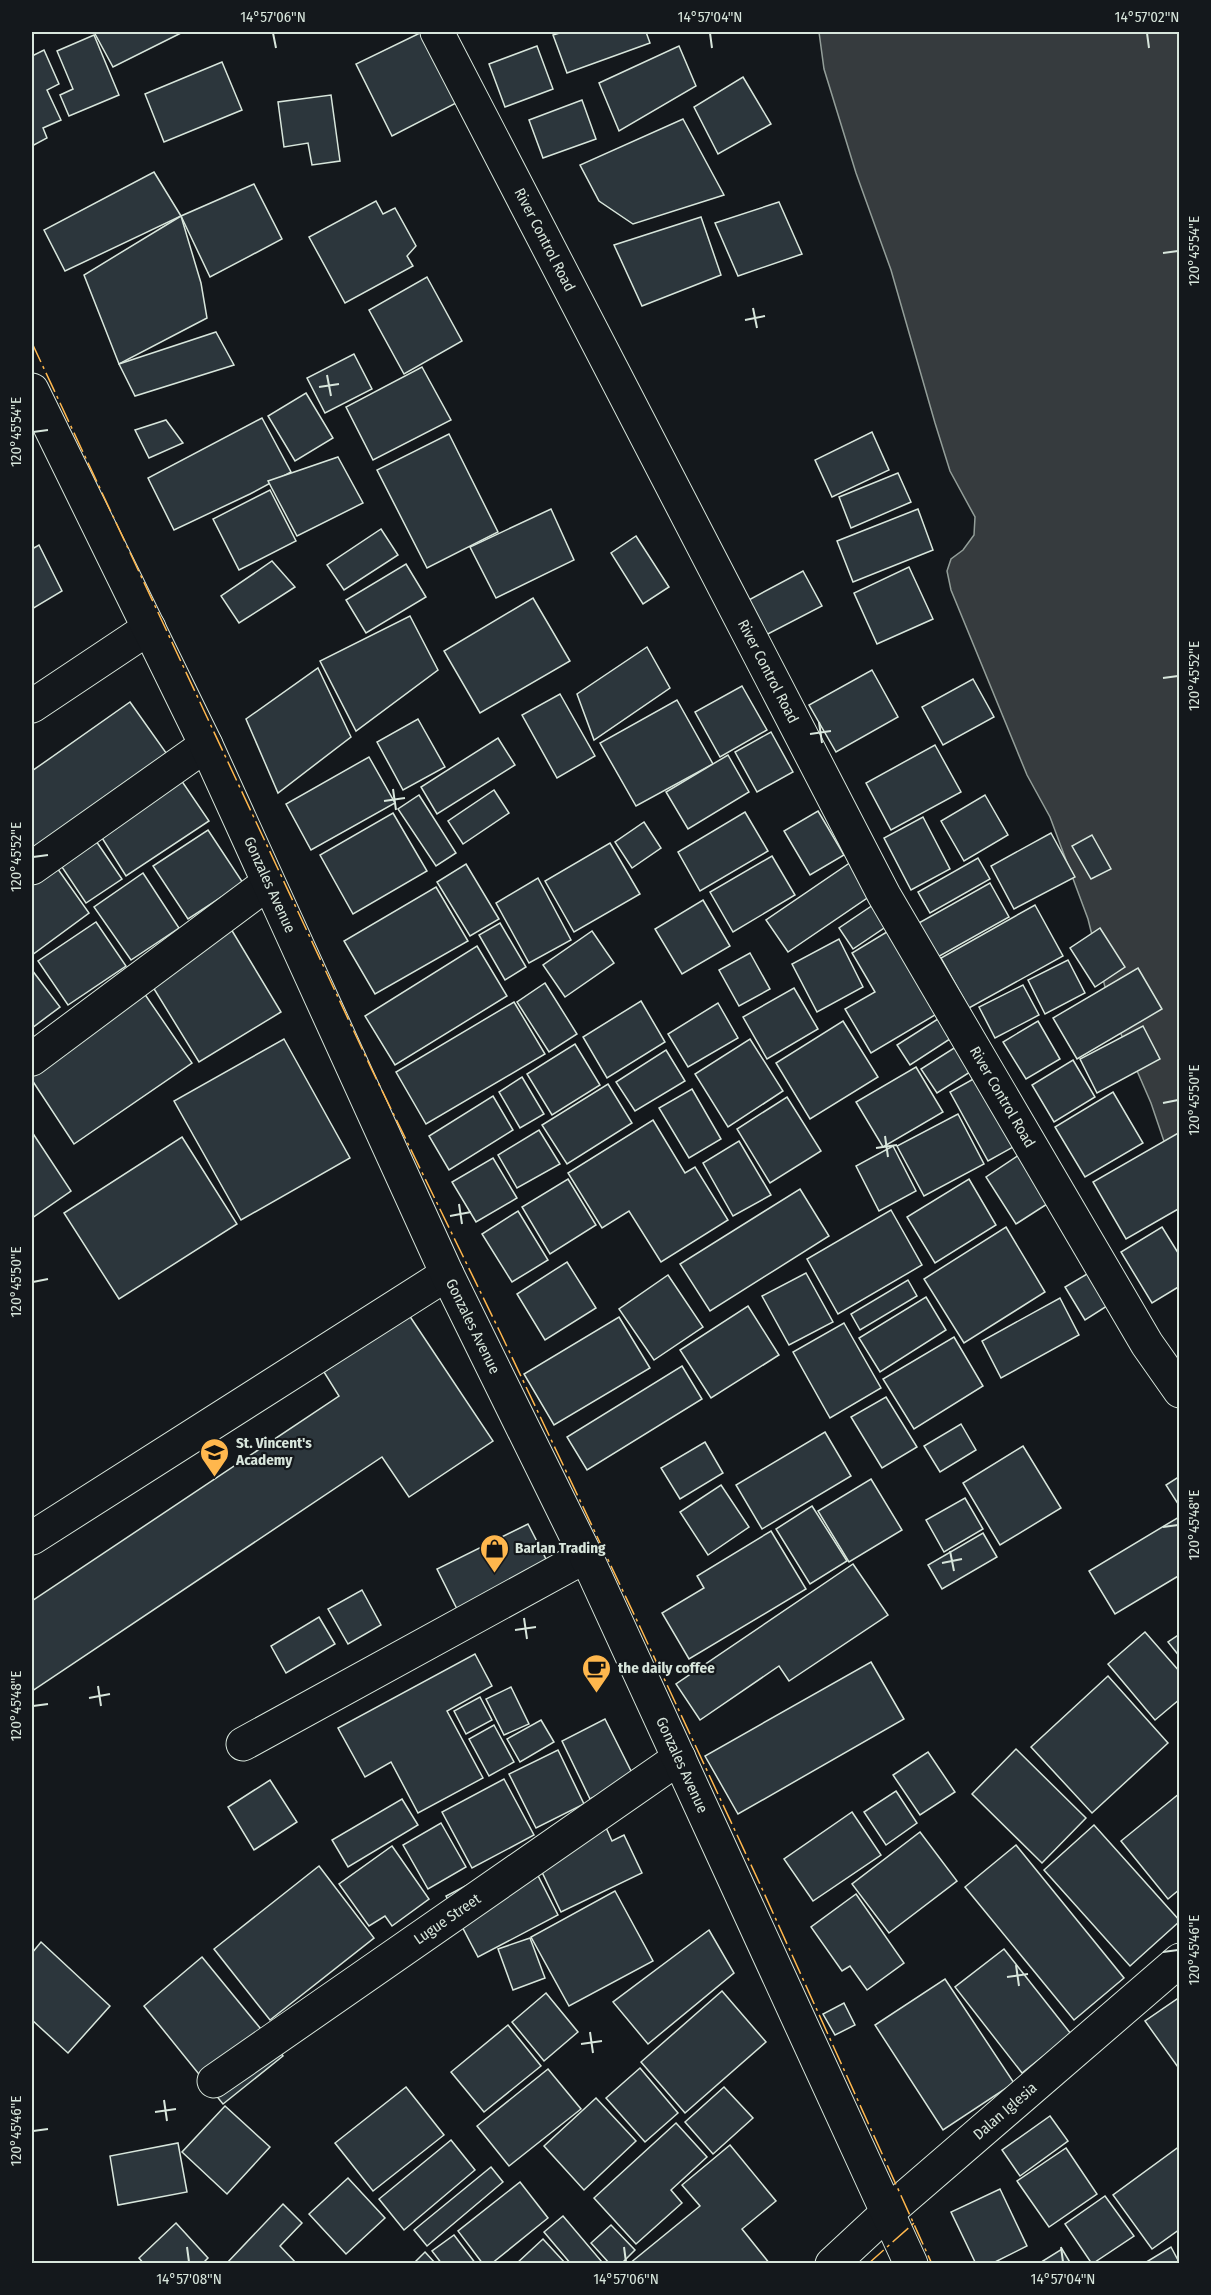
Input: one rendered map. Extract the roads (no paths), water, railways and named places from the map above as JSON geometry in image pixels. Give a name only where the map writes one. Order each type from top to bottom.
[{"type":"street","name":"River Control Road","points":[[437,32],[884,895],[1147,1344],[1179,1391]]},
{"type":"street","name":"Gonzales Avenue","points":[[32,390],[206,744],[447,1274],[586,1556],[911,2264]]},
{"type":"street","points":[[32,706],[149,628]]},
{"type":"street","points":[[32,868],[206,744]]},
{"type":"street","points":[[32,1059],[268,883]]},
{"type":"street","points":[[32,1538],[447,1274]]},
{"type":"street","points":[[243,1744],[586,1556]]},
{"type":"street","name":"Lugue Street","points":[[214,2081],[679,1758]]},
{"type":"street","name":"Dalan Iglesia","points":[[832,2264],[888,2212],[1179,1960]]},
{"type":"place","name":"St. Vincent's Academy","points":[[215,1478]]},
{"type":"place","name":"Barlan Trading","points":[[494,1574]]},
{"type":"place","name":"the daily coffee","points":[[597,1694]]}]
